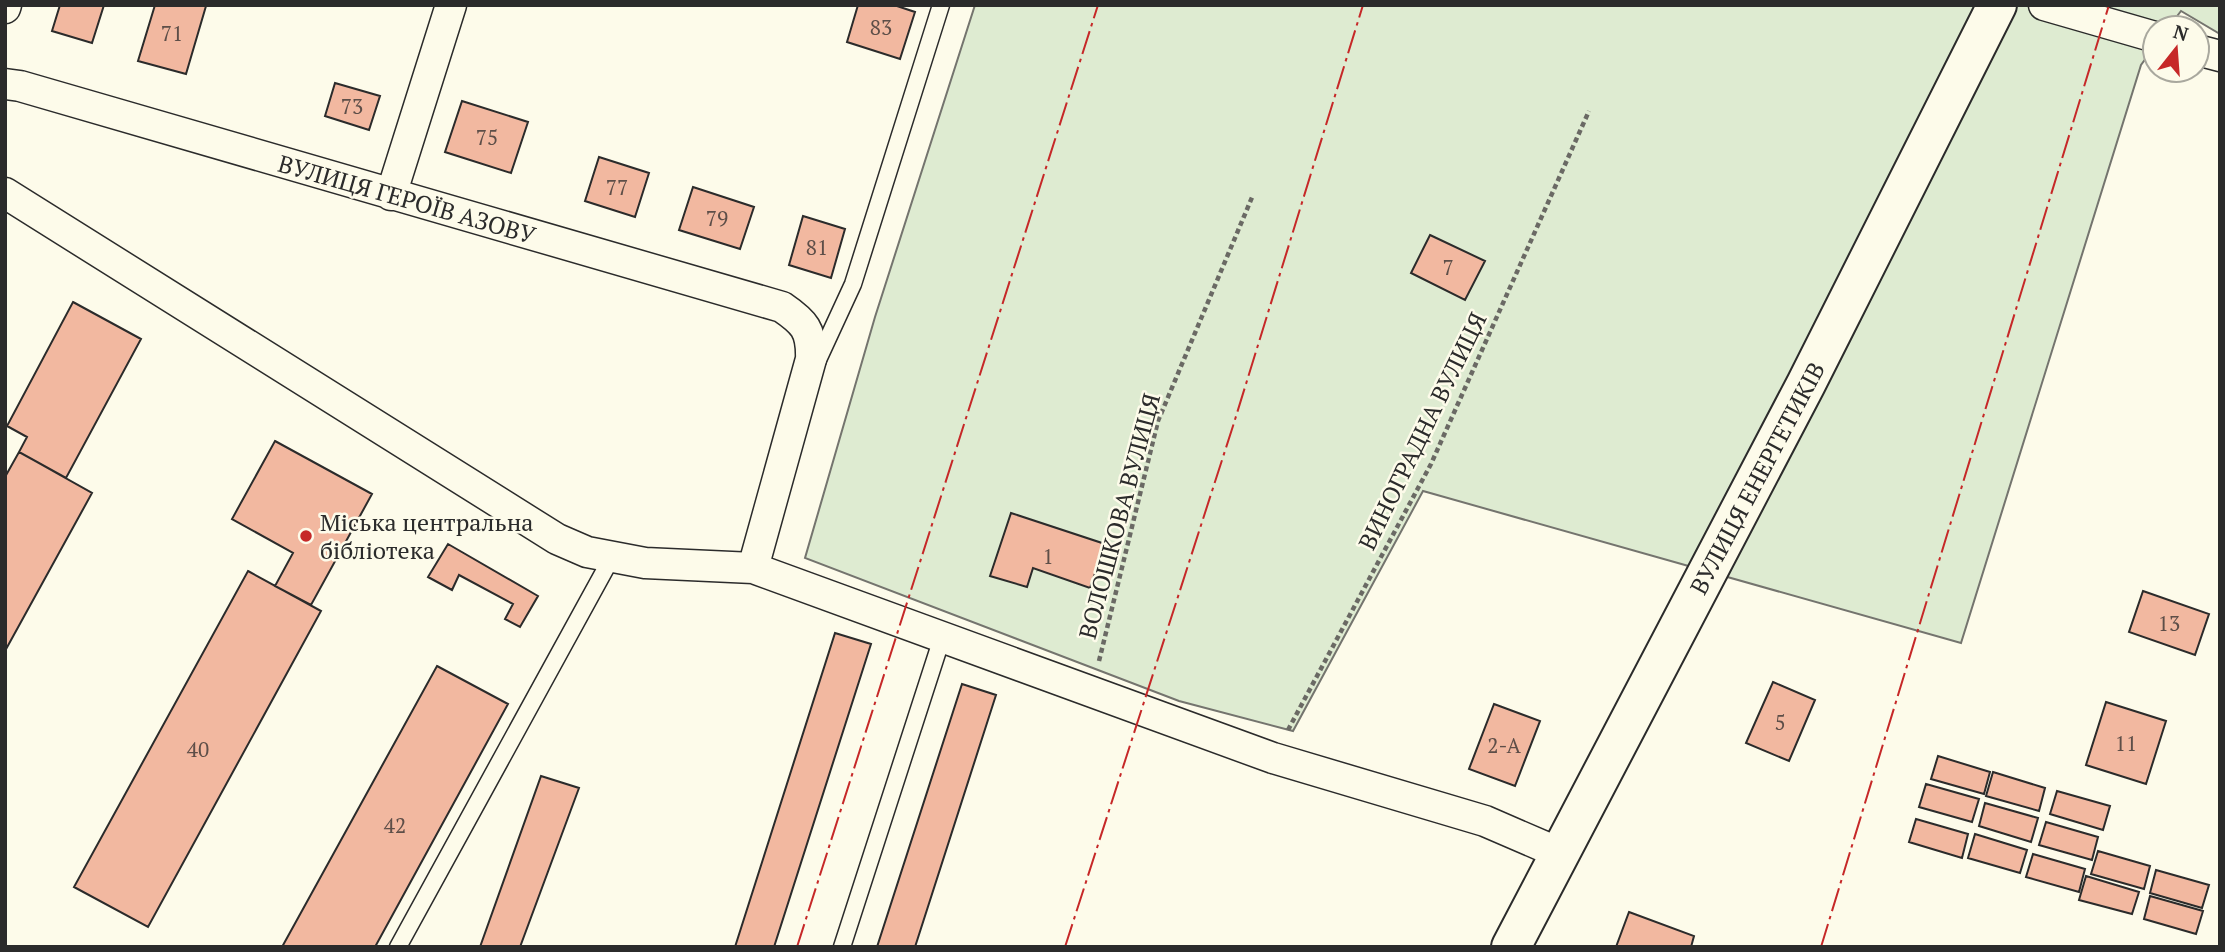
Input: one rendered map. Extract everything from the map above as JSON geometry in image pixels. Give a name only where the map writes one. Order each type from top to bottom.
[{"type":"street","points":[[391,195],[451,5]]},
{"type":"street","name":"ВУЛИЦЯ ЕНЕРГЕТИКІВ","points":[[1511,947],[1807,384],[1997,5]]},
{"type":"street","points":[[2044,5],[2141,33]]},
{"type":"street","name":"ВУЛИЦЯ ГЕРОЇВ АЗОВУ","points":[[5,84],[20,86],[782,307],[804,322],[811,346],[811,359],[801,396]]},
{"type":"street","points":[[5,193],[557,539],[587,552],[645,563],[753,568],[1273,758],[1485,821],[1559,853]]},
{"type":"street","points":[[753,568],[801,396]]},
{"type":"lane","points":[[801,396],[853,285],[941,5]]},
{"type":"lane","points":[[398,947],[612,557]]},
{"type":"lane","points":[[842,947],[942,638]]},
{"type":"path","name":"ВИНОГРАДНА ВУЛИЦЯ","points":[[1273,758],[1431,464],[1589,111]]},
{"type":"path","name":"ВОЛОШКОВА ВУЛИЦЯ","points":[[1091,692],[1158,421],[1252,195]]},
{"type":"green space","points":[[975,5],[2220,5],[2220,34],[2211,29],[2211,14],[2186,14],[2181,11],[2179,14],[2141,14],[2141,65],[1961,643],[1423,491],[1293,731],[1179,701],[805,558],[875,317]]},
{"type":"building","points":[[60,5],[104,5],[92,43],[52,31]]},
{"type":"building","points":[[155,5],[206,6],[186,74],[138,61]]},
{"type":"building","points":[[858,5],[894,5],[915,12],[900,59],[847,42]]},
{"type":"building","points":[[335,83],[380,96],[369,130],[325,116]]},
{"type":"building","points":[[462,101],[528,122],[511,173],[445,152]]},
{"type":"building","points":[[599,157],[649,173],[635,217],[585,201]]},
{"type":"building","points":[[693,187],[754,207],[740,249],[679,230]]},
{"type":"building","points":[[803,216],[845,229],[831,278],[789,265]]},
{"type":"building","points":[[1430,235],[1485,261],[1465,300],[1411,273]]},
{"type":"building","points":[[73,302],[141,339],[66,478],[19,452],[27,437],[7,426]]},
{"type":"building","name":"Міська центральна бібліотека","points":[[275,441],[372,494],[311,605],[275,586],[293,553],[232,519]]},
{"type":"building","points":[[19,452],[92,493],[5,651],[5,477]]},
{"type":"building","points":[[1011,513],[1105,544],[1090,588],[1033,568],[1027,587],[990,576]]},
{"type":"building","points":[[448,544],[538,596],[520,627],[505,619],[513,604],[459,575],[452,590],[428,577]]},
{"type":"building","points":[[248,571],[321,611],[148,927],[74,887]]},
{"type":"building","points":[[2143,591],[2209,614],[2195,655],[2129,632]]},
{"type":"building","points":[[835,633],[871,644],[774,947],[735,947]]},
{"type":"building","points":[[437,666],[508,704],[375,947],[282,947]]},
{"type":"building","points":[[1773,682],[1815,700],[1789,761],[1746,743]]},
{"type":"building","points":[[962,684],[996,695],[915,947],[877,947]]},
{"type":"building","points":[[2106,702],[2166,721],[2146,784],[2086,765]]},
{"type":"building","points":[[1494,704],[1540,721],[1515,786],[1469,769]]},
{"type":"building","points":[[1938,756],[1990,772],[1984,794],[1931,779]]},
{"type":"building","points":[[1993,772],[2045,788],[2039,811],[1986,796]]},
{"type":"building","points":[[541,776],[579,788],[520,947],[480,947]]},
{"type":"building","points":[[1926,784],[1979,799],[1972,822],[1919,807]]},
{"type":"building","points":[[2057,791],[2110,806],[2103,830],[2050,814]]},
{"type":"building","points":[[1985,803],[2038,818],[2031,842],[1979,826]]},
{"type":"building","points":[[1916,819],[1968,834],[1962,858],[1909,842]]},
{"type":"building","points":[[2046,822],[2098,837],[2092,860],[2039,845]]},
{"type":"building","points":[[1975,834],[2027,850],[2020,873],[1968,858]]},
{"type":"building","points":[[2098,851],[2150,866],[2144,889],[2091,874]]},
{"type":"building","points":[[2033,854],[2085,869],[2079,892],[2026,877]]},
{"type":"building","points":[[2156,870],[2209,885],[2202,908],[2150,893]]},
{"type":"building","points":[[2086,876],[2139,892],[2132,914],[2079,900]]},
{"type":"building","points":[[2150,896],[2203,911],[2196,934],[2144,919]]},
{"type":"building","points":[[1629,912],[1694,936],[1691,947],[1616,947]]},
{"type":"power","points":[[797,947],[1098,5]]},
{"type":"power","points":[[1065,947],[1233,426],[1363,5]]},
{"type":"power","points":[[1821,947],[2109,5]]},
{"type":"place","name":"Міська центральна бібліотека","points":[[306,536]]}]
